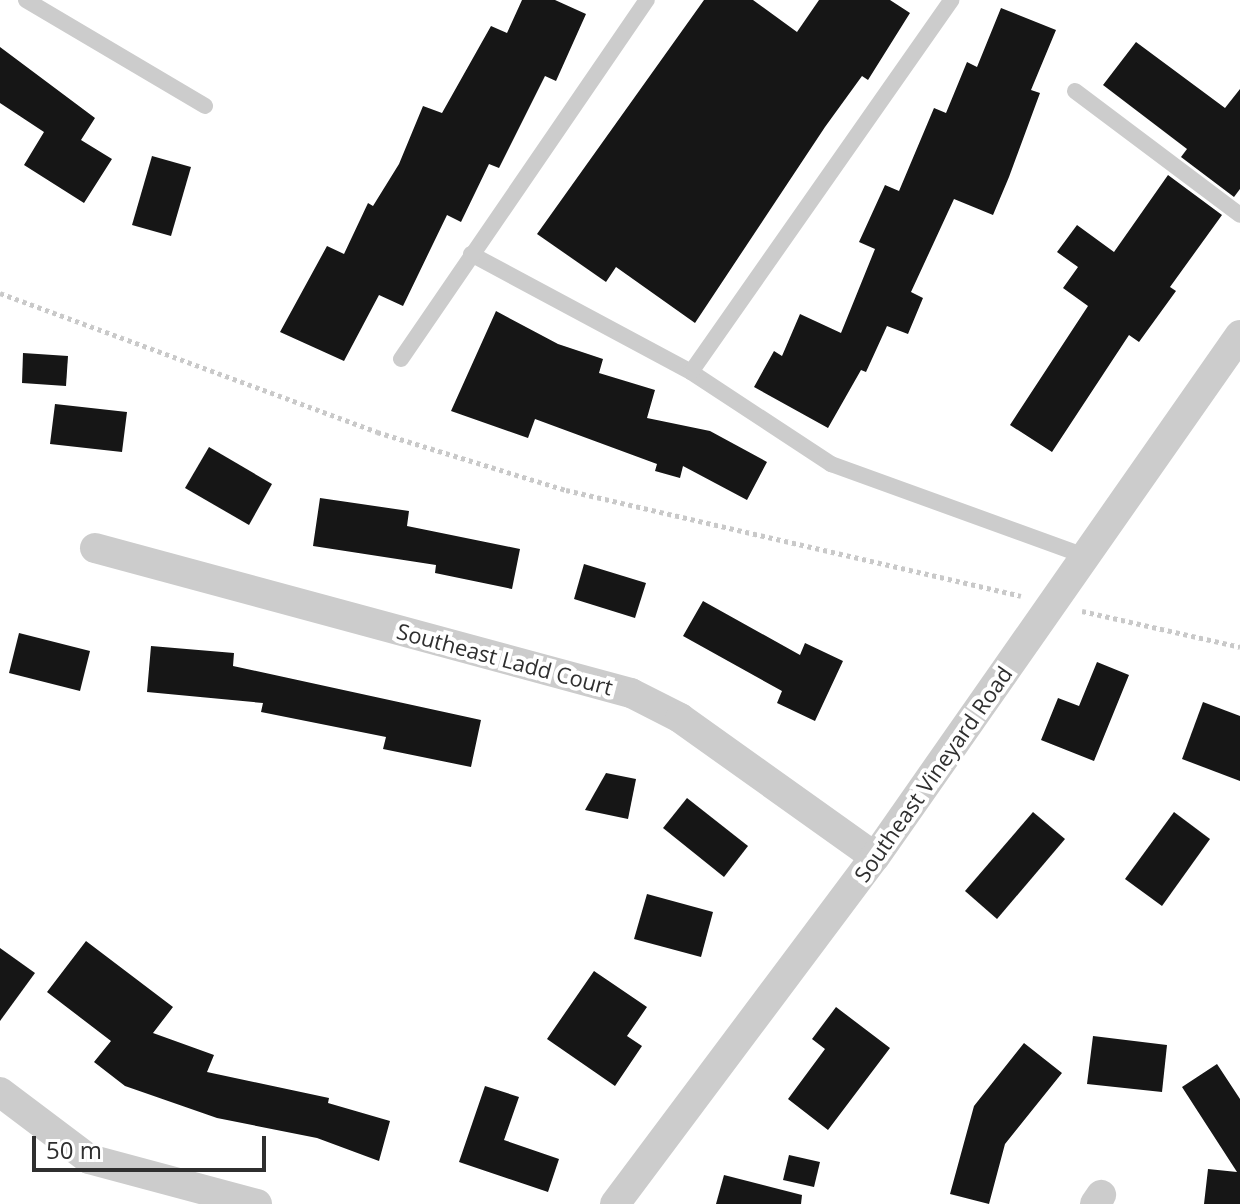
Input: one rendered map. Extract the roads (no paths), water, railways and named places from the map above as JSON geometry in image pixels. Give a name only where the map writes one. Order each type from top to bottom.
[{"type":"street","name":"Southeast Vineyard Road","points":[[615,1204],[875,857],[1240,335]]},
{"type":"street","name":"Southeast Ladd Court","points":[[95,548],[631,693],[680,718],[875,857]]},
{"type":"street","points":[[0,1092],[89,1159],[257,1204]]},
{"type":"lane","points":[[26,0],[205,106]]},
{"type":"lane","points":[[401,359],[647,0]]},
{"type":"lane","points":[[691,372],[951,0]]},
{"type":"lane","points":[[1075,91],[1240,215]]},
{"type":"lane","points":[[471,254],[691,372],[831,464],[1085,556]]}]
